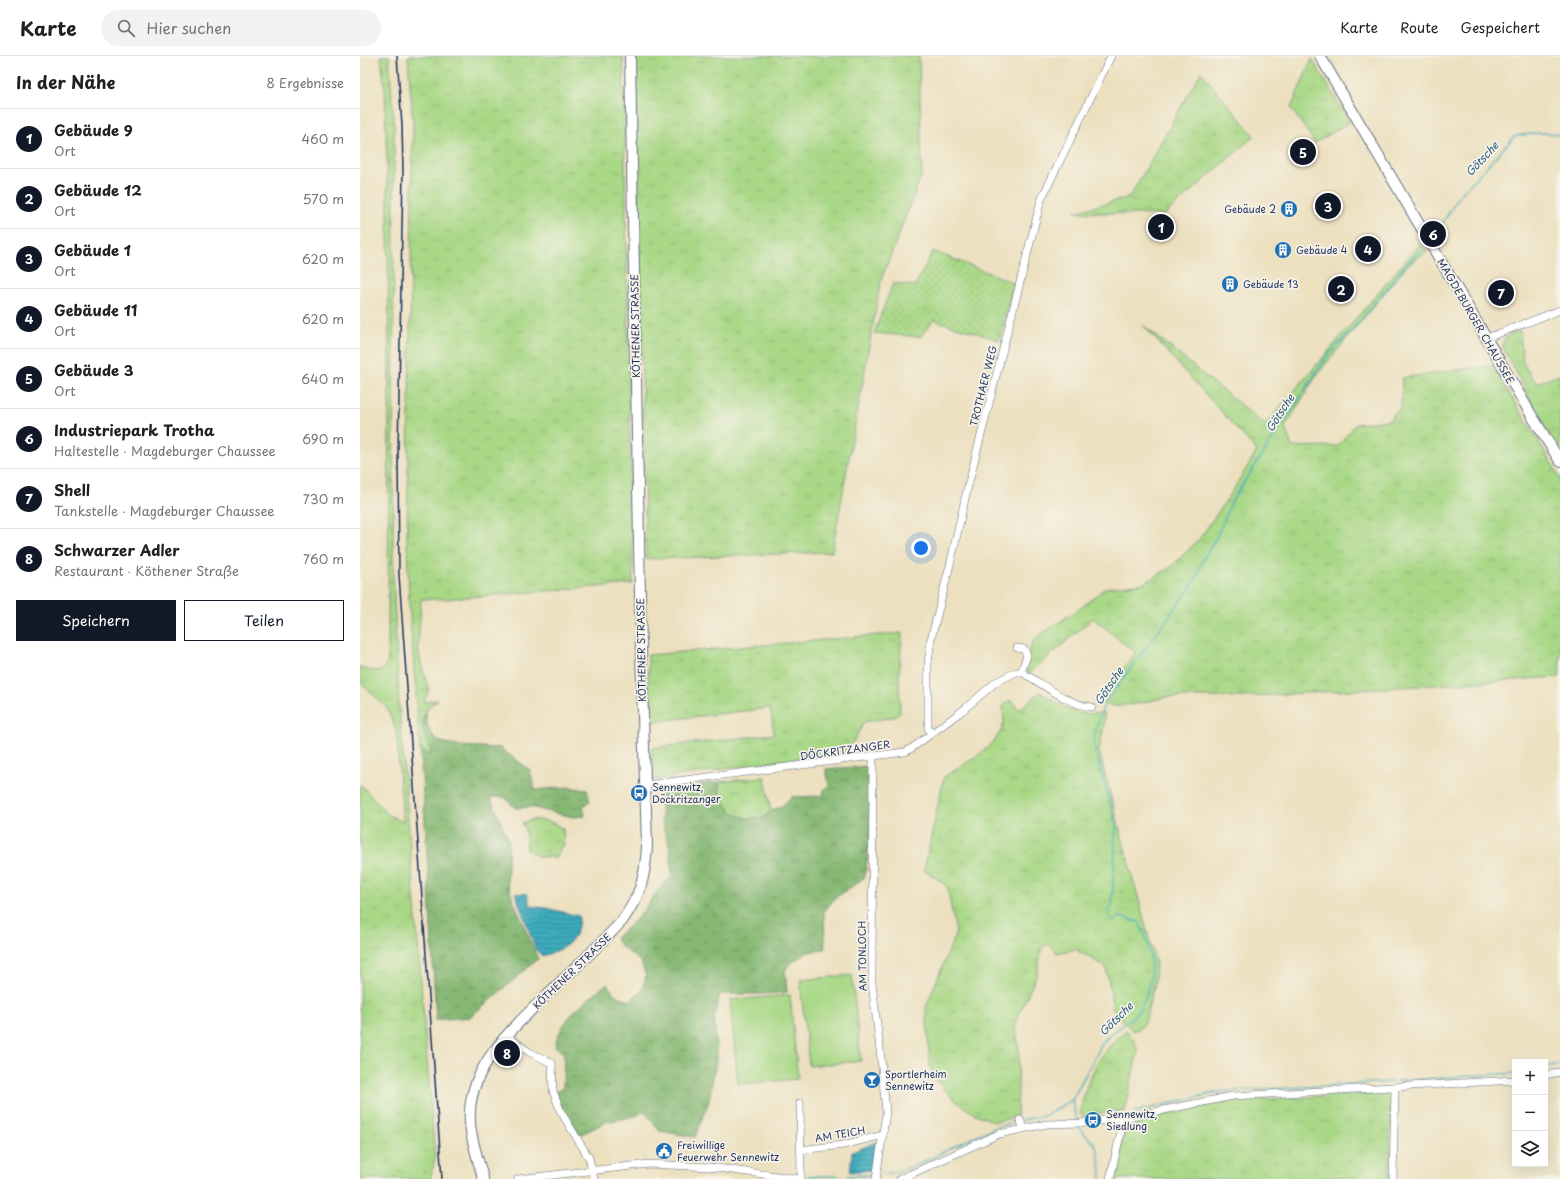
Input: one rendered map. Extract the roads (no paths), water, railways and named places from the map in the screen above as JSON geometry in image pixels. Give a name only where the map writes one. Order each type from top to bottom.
[{"type":"main road","name":"KÖTHENER STRASSE","points":[[483,1179],[469,1121],[471,1099],[488,1061],[506,1035],[622,921],[634,903],[643,882],[646,867],[647,846],[641,650],[630,56]]},
{"type":"main road","name":"MAGDEBURGER CHAUSSEE","points":[[1320,56],[1560,461]]},
{"type":"street","name":"TROTHAER WEG","points":[[931,734],[928,728],[928,663],[931,639],[967,490],[1041,200],[1111,56]]},
{"type":"street","points":[[1487,338],[1560,310]]},
{"type":"street","points":[[1017,648],[1024,649],[1027,656],[1021,672],[1068,700],[1082,706],[1092,707]]},
{"type":"street","name":"DÖCKRITZANGER","points":[[645,785],[906,752],[962,711],[996,682],[1016,672],[1021,672]]},
{"type":"street","name":"AM TONLOCH","points":[[873,755],[872,983],[886,1112],[876,1179]]},
{"type":"street","points":[[506,1035],[529,1052],[552,1063],[553,1091],[561,1112],[590,1158],[594,1179]]},
{"type":"street","points":[[1548,1074],[1560,1072]]},
{"type":"street","points":[[900,1179],[1022,1124],[1073,1124],[1124,1118],[1233,1096],[1512,1080]]},
{"type":"street","points":[[1393,1179],[1394,1087]]},
{"type":"street","name":"AM TEICH","points":[[800,1103],[800,1179]]},
{"type":"street","points":[[1110,1179],[1124,1118]]},
{"type":"street","name":"AM TEICH","points":[[800,1150],[843,1145],[883,1135]]},
{"type":"street","points":[[518,1179],[649,1164],[710,1167],[800,1179]]},
{"type":"water","points":[[515,893],[527,894],[531,906],[579,916],[576,932],[569,943],[557,951],[542,956],[536,950]]},
{"type":"water","points":[[877,1142],[873,1170],[850,1172],[852,1152]]},
{"type":"waterway","name":"Götsche","points":[[1437,232],[1460,195],[1515,136],[1540,133],[1560,134]]},
{"type":"waterway","name":"Götsche","points":[[1077,1121],[1072,1100],[1104,1041],[1131,1019],[1139,1010],[1145,1000],[1151,978],[1150,955],[1144,932],[1139,922],[1120,917],[1115,920],[1111,919],[1108,909],[1112,906],[1116,824],[1095,751],[1094,735],[1104,704],[1197,577],[1203,560],[1217,536],[1233,499],[1328,355],[1358,324],[1407,264],[1421,250]]},
{"type":"waterway","points":[[1548,1066],[1560,1064]]},
{"type":"waterway","points":[[1397,1081],[1512,1073]]},
{"type":"waterway","points":[[1135,1112],[1219,1092],[1392,1082]]},
{"type":"waterway","points":[[1022,1120],[1044,1116],[1072,1100]]},
{"type":"waterway","points":[[1113,1116],[1121,1115]]},
{"type":"waterway","points":[[883,1174],[900,1171],[911,1167],[994,1128],[1018,1121]]},
{"type":"waterway","name":"Götsche","points":[[1079,1126],[1097,1149],[1101,1179]]},
{"type":"waterway","points":[[848,1176],[872,1175]]},
{"type":"waterway","points":[[807,1176],[838,1176]]},
{"type":"railway","points":[[397,56],[402,125],[403,170],[398,453],[399,575],[442,1179]]},
{"type":"place","name":"Gebäude 3","points":[[1303,152]]},
{"type":"place","name":"Gebäude 1","points":[[1328,206]]},
{"type":"place","name":"Gebäude 2","points":[[1289,209]]},
{"type":"place","name":"Gebäude 9","points":[[1161,227]]},
{"type":"place","name":"Industriepark Trotha","points":[[1433,234]]},
{"type":"place","name":"Gebäude 11","points":[[1368,249]]},
{"type":"place","name":"Gebäude 4","points":[[1283,250]]},
{"type":"place","name":"Gebäude 13","points":[[1230,284]]},
{"type":"place","name":"Gebäude 12","points":[[1341,289]]},
{"type":"place","name":"Shell","points":[[1501,293]]},
{"type":"place","name":"Sennewitz, Döckritzanger","points":[[639,793]]},
{"type":"place","name":"Schwarzer Adler","points":[[507,1053]]},
{"type":"place","name":"Sportlerheim Sennewitz","points":[[872,1080]]},
{"type":"place","name":"Sennewitz, Siedlung","points":[[1093,1120]]},
{"type":"place","name":"Freiwillige Feuerwehr Sennewitz","points":[[664,1151]]}]
